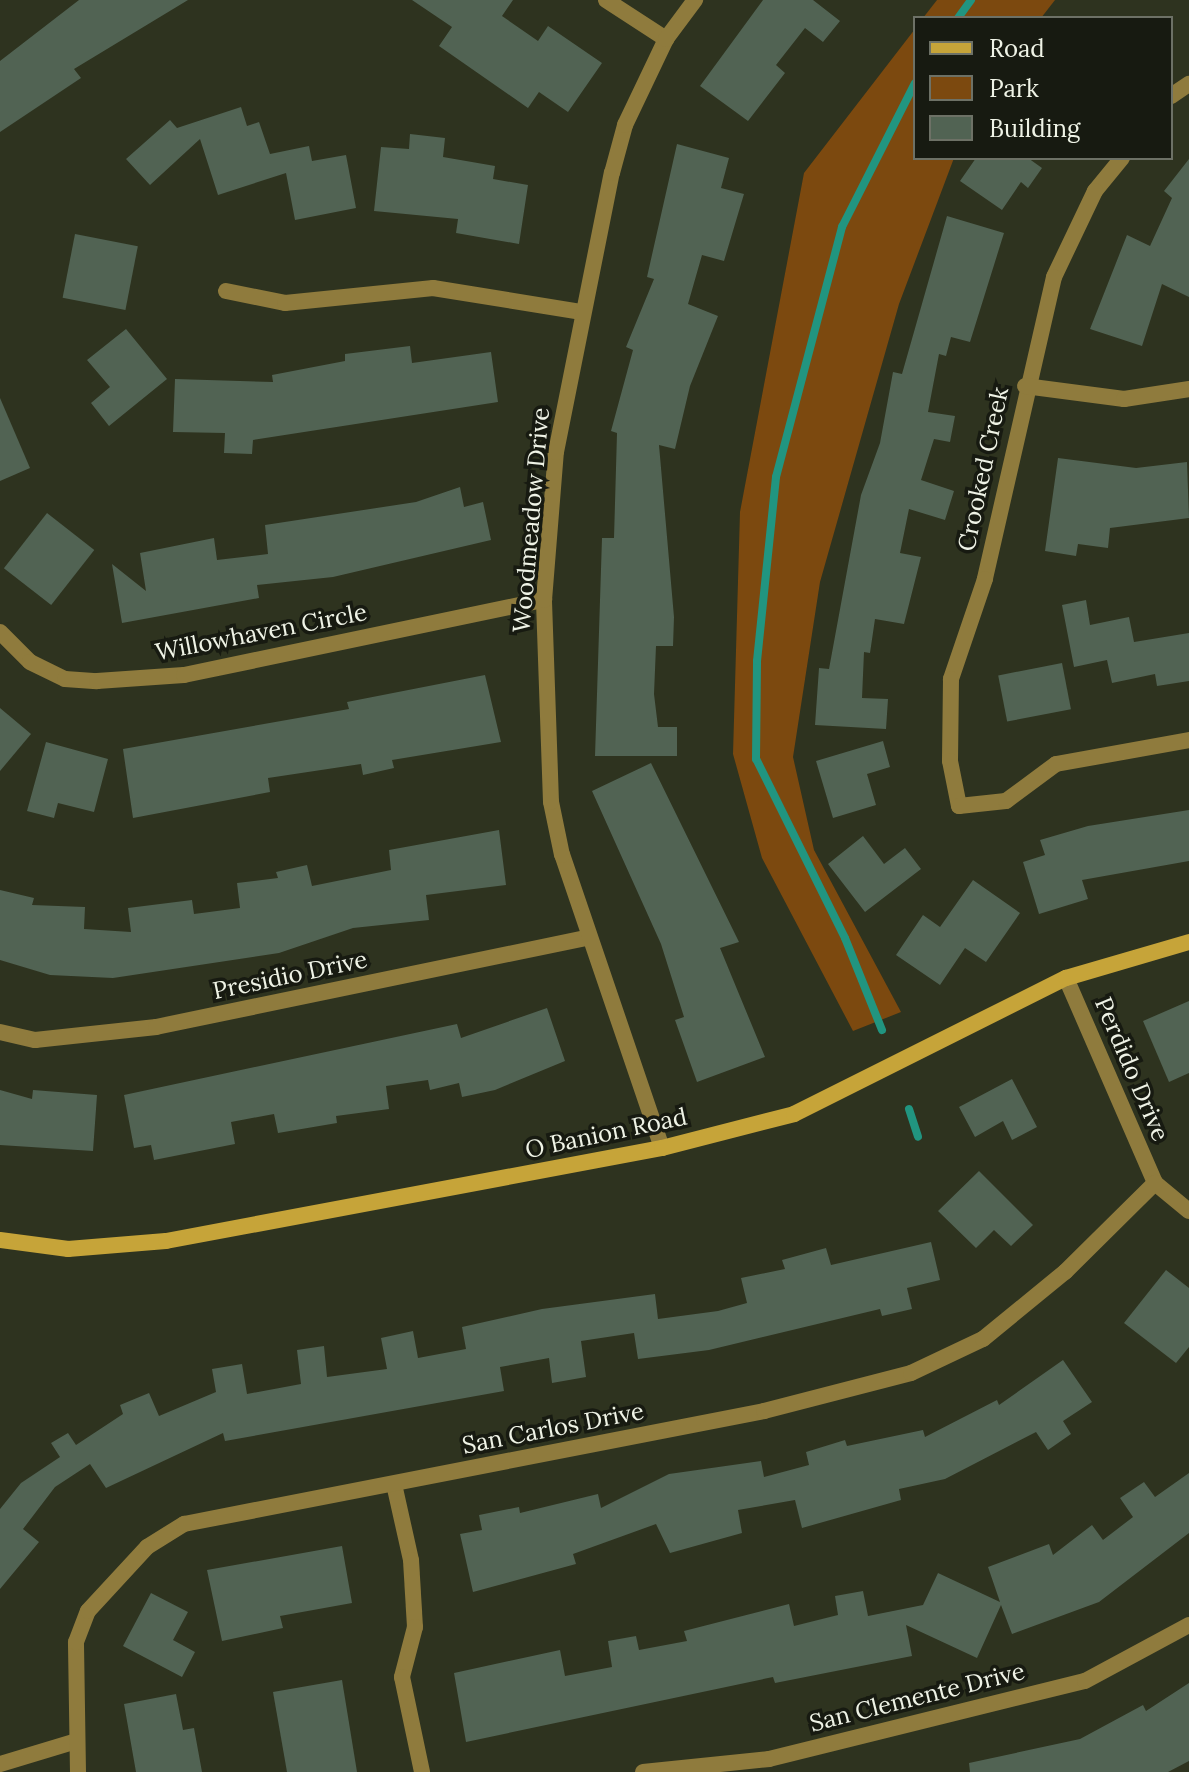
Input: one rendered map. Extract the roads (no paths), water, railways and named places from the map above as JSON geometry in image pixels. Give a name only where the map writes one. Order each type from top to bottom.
[{"type":"street","points":[[606,0],[666,39]]},
{"type":"street","name":"Woodmeadow Drive","points":[[662,1148],[589,937],[551,802],[544,600],[556,452],[582,312],[625,125],[666,39],[695,0]]},
{"type":"street","name":"Crooked Creek","points":[[1120,160],[1095,191],[1054,277],[1025,386],[985,579],[951,679],[950,761],[959,806],[1006,801],[1056,764],[1189,740]]},
{"type":"street","points":[[226,291],[285,303],[433,288],[582,312]]},
{"type":"street","points":[[1025,386],[1124,399],[1189,389]]},
{"type":"street","name":"Willowhaven Circle","points":[[0,632],[30,662],[65,679],[97,681],[184,675],[544,600]]},
{"type":"street","name":"Presidio Drive","points":[[0,1032],[35,1040],[156,1027],[589,937]]},
{"type":"street","name":"O Banion Road","points":[[0,1240],[68,1249],[166,1241],[662,1148],[794,1114],[1066,978],[1189,942]]},
{"type":"street","name":"Perdido Drive","points":[[1066,978],[1155,1183],[1189,1211]]},
{"type":"street","name":"San Carlos Drive","points":[[78,1772],[73,1742],[76,1642],[105,1587],[147,1547],[184,1524],[764,1411],[911,1373],[983,1339],[1065,1272],[1155,1183]]},
{"type":"street","points":[[394,1484],[411,1560],[415,1627],[402,1677],[422,1772]]},
{"type":"street","name":"San Clemente Drive","points":[[643,1772],[770,1765],[1085,1681],[1189,1625]]},
{"type":"street","points":[[0,1764],[73,1742]]},
{"type":"waterway","points":[[959,16],[971,0]]},
{"type":"waterway","points":[[882,1030],[845,938],[756,759],[757,661],[776,477],[842,227],[913,87]]},
{"type":"waterway","points":[[909,1109],[918,1137]]}]
